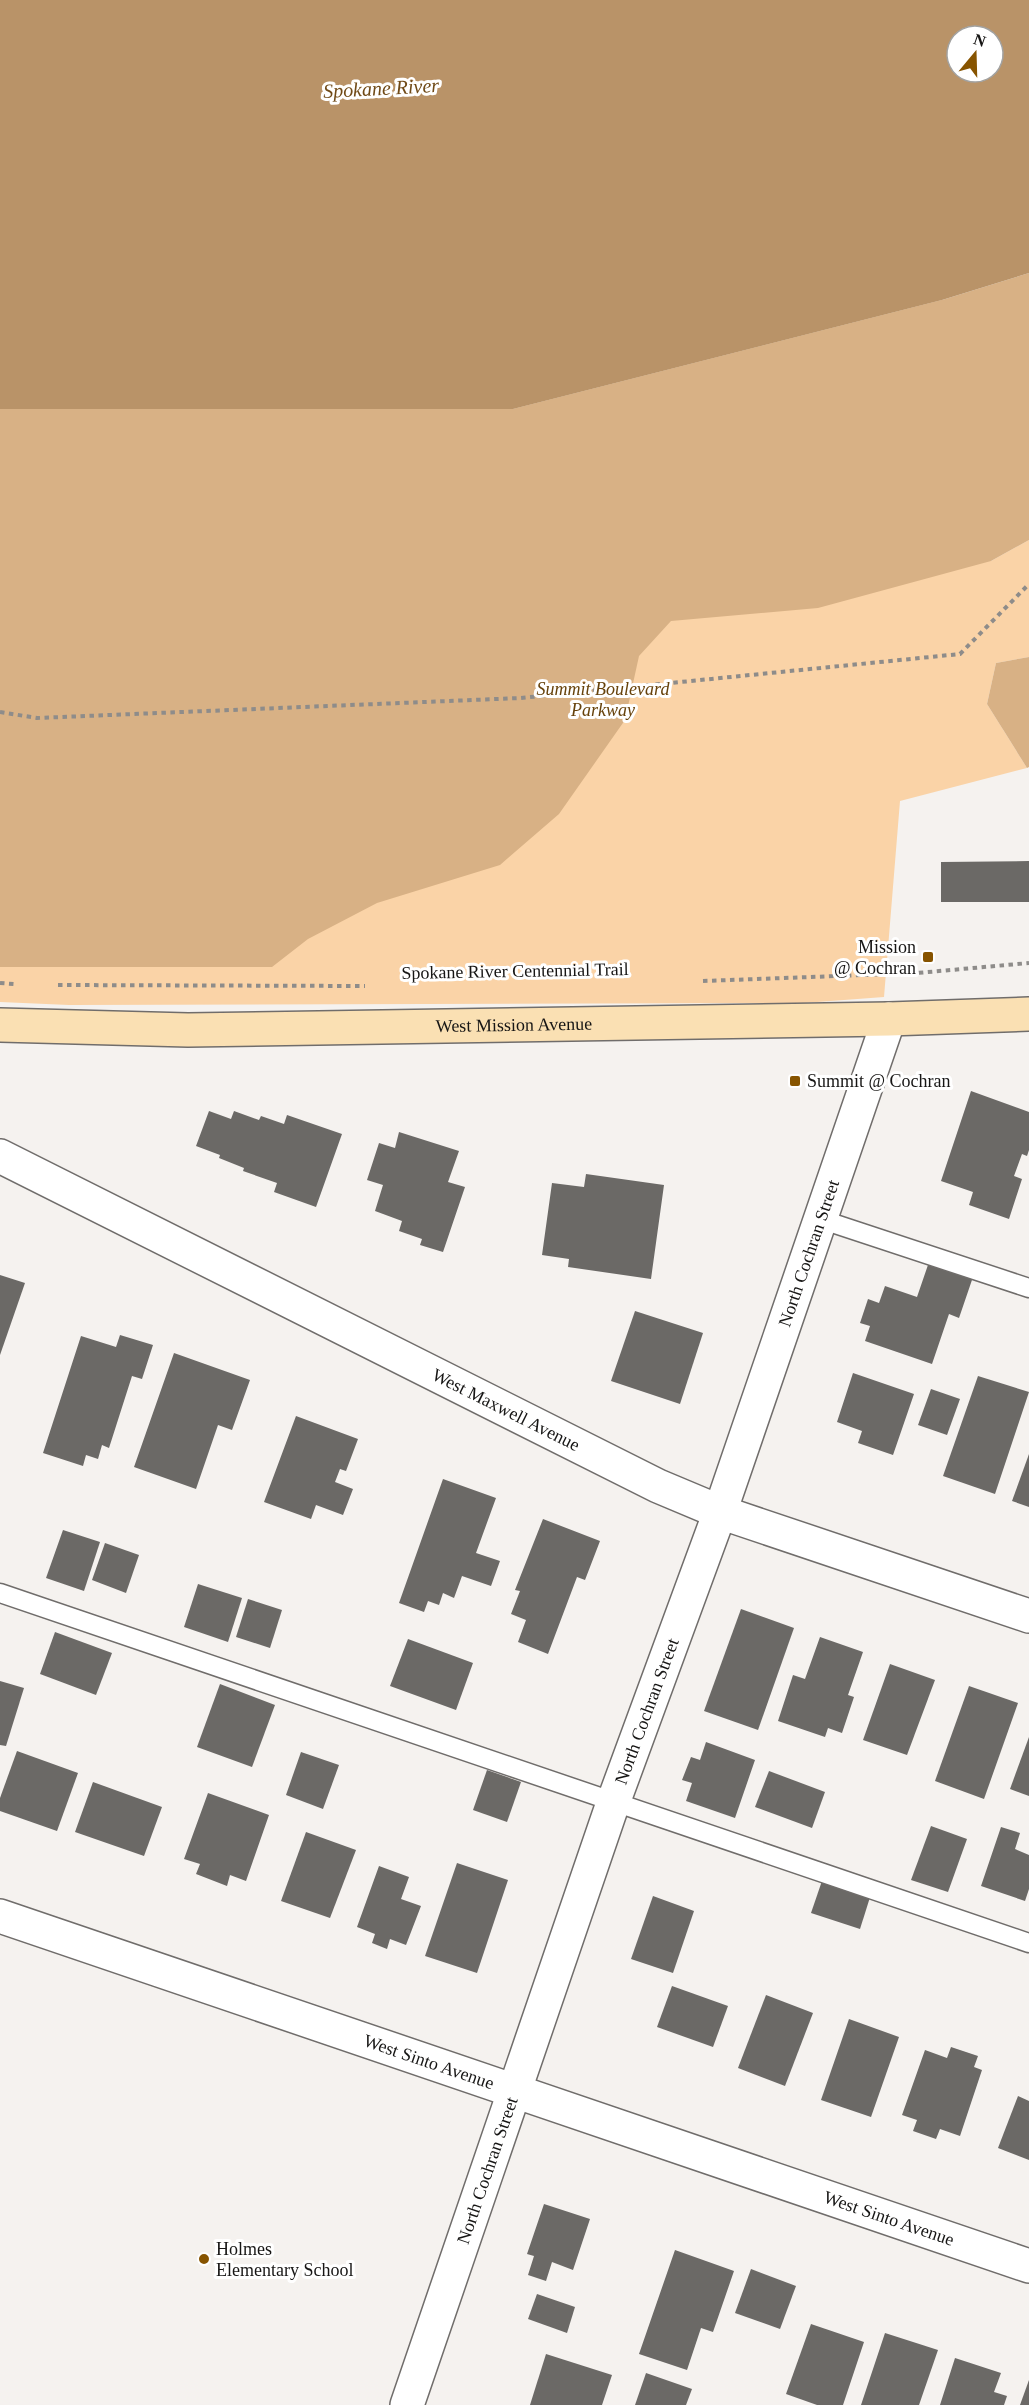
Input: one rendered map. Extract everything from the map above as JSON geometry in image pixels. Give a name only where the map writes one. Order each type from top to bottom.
[{"type":"street","name":"West Mission Avenue","points":[[0,1025],[188,1030],[1029,1014]]},
{"type":"street","name":"North Cochran Street","points":[[407,2405],[613,1803],[720,1512],[889,1018]]},
{"type":"street","name":"West Maxwell Avenue","points":[[0,1156],[658,1486],[720,1512],[1029,1616]]},
{"type":"street","name":"West Sinto Avenue","points":[[0,1916],[1029,2266]]},
{"type":"lane","points":[[820,1219],[1029,1288]]},
{"type":"lane","points":[[0,1593],[1029,1943]]},
{"type":"path","points":[[0,712],[37,718],[521,698],[960,654],[1029,584]]},
{"type":"path","points":[[691,981],[917,973],[1029,963]]},
{"type":"path","points":[[0,983],[21,985]]},
{"type":"path","points":[[56,985],[370,986]]},
{"type":"green space","name":"Summit Boulevard Parkway","points":[[1029,273],[1029,540],[991,561],[818,608],[671,621],[639,656],[625,720],[559,814],[500,865],[377,903],[308,939],[272,967],[0,967],[0,409],[513,409],[942,300]]},
{"type":"green space","name":"Summit Boulevard Parkway","points":[[942,300],[991,561],[1029,540],[1029,657],[996,663],[987,704],[1027,768],[900,801],[884,997],[804,1003],[69,1005],[0,1002],[0,409],[513,409]]},
{"type":"green space","points":[[1029,657],[1029,767],[1027,768],[987,704],[996,663]]},
{"type":"water","name":"Spokane River","points":[[0,0],[1029,0],[1029,273],[942,300],[513,409],[0,409]]},
{"type":"building","points":[[1029,861],[1029,902],[941,902],[941,862]]},
{"type":"building","points":[[971,1091],[1029,1112],[1029,1150],[1027,1156],[1022,1154],[1014,1176],[1022,1179],[1009,1219],[969,1205],[973,1192],[941,1181]]},
{"type":"building","points":[[209,1111],[231,1119],[234,1111],[259,1120],[261,1116],[284,1124],[287,1115],[342,1134],[316,1207],[274,1192],[277,1183],[243,1171],[244,1168],[219,1158],[220,1155],[196,1146]]},
{"type":"building","points":[[399,1132],[459,1151],[448,1182],[465,1187],[443,1252],[420,1245],[422,1239],[399,1231],[402,1221],[375,1211],[383,1185],[367,1180],[379,1143],[395,1148]]},
{"type":"building","points":[[586,1174],[664,1185],[651,1279],[568,1267],[569,1259],[542,1255],[552,1183],[584,1187]]},
{"type":"building","points":[[929,1262],[973,1277],[959,1318],[949,1314],[932,1364],[865,1341],[870,1326],[860,1323],[868,1299],[879,1303],[885,1286],[917,1297]]},
{"type":"building","points":[[0,1275],[25,1283],[0,1355]]},
{"type":"building","points":[[635,1311],[703,1333],[680,1404],[611,1381]]},
{"type":"building","points":[[120,1335],[153,1345],[142,1379],[132,1376],[109,1448],[102,1445],[98,1459],[86,1455],[83,1466],[43,1453],[81,1336],[116,1347]]},
{"type":"building","points":[[174,1353],[250,1380],[232,1430],[218,1425],[196,1489],[134,1467]]},
{"type":"building","points":[[853,1373],[914,1394],[893,1455],[858,1443],[862,1431],[837,1422]]},
{"type":"building","points":[[978,1376],[1029,1392],[995,1494],[943,1476]]},
{"type":"building","points":[[931,1389],[960,1399],[947,1435],[918,1425]]},
{"type":"building","points":[[296,1416],[358,1439],[346,1471],[340,1469],[335,1482],[353,1489],[343,1515],[316,1505],[311,1519],[264,1502]]},
{"type":"building","points":[[1029,1454],[1029,1507],[1012,1501]]},
{"type":"building","points":[[443,1479],[496,1498],[476,1553],[500,1561],[491,1586],[462,1576],[454,1598],[443,1593],[439,1605],[428,1601],[424,1612],[399,1603]]},
{"type":"building","points":[[543,1519],[600,1541],[585,1580],[577,1577],[548,1654],[518,1642],[526,1620],[511,1614],[520,1591],[515,1590]]},
{"type":"building","points":[[63,1530],[100,1542],[84,1591],[46,1578]]},
{"type":"building","points":[[105,1543],[139,1555],[126,1593],[92,1580]]},
{"type":"building","points":[[198,1584],[242,1598],[228,1642],[184,1627]]},
{"type":"building","points":[[248,1599],[282,1610],[270,1648],[236,1637]]},
{"type":"building","points":[[741,1609],[794,1628],[758,1730],[704,1711]]},
{"type":"building","points":[[55,1632],[112,1653],[96,1695],[40,1674]]},
{"type":"building","points":[[820,1637],[863,1652],[848,1695],[854,1697],[842,1733],[828,1728],[825,1737],[778,1721],[793,1675],[805,1679]]},
{"type":"building","points":[[408,1639],[473,1663],[456,1710],[390,1686]]},
{"type":"building","points":[[890,1664],[935,1680],[907,1755],[863,1740]]},
{"type":"building","points":[[0,1681],[24,1688],[6,1746],[0,1745]]},
{"type":"building","points":[[220,1684],[275,1705],[252,1767],[197,1747]]},
{"type":"building","points":[[969,1686],[1018,1703],[984,1799],[935,1781]]},
{"type":"building","points":[[1029,1737],[1029,1796],[1010,1789]]},
{"type":"building","points":[[706,1742],[755,1760],[735,1818],[686,1801],[692,1783],[682,1780],[691,1757],[700,1760]]},
{"type":"building","points":[[17,1751],[78,1773],[57,1831],[0,1811],[0,1798]]},
{"type":"building","points":[[301,1752],[339,1765],[323,1809],[286,1795]]},
{"type":"building","points":[[487,1770],[521,1782],[507,1822],[473,1810]]},
{"type":"building","points":[[769,1771],[825,1792],[812,1828],[755,1807]]},
{"type":"building","points":[[93,1782],[162,1807],[144,1856],[75,1832]]},
{"type":"building","points":[[208,1793],[269,1815],[246,1881],[230,1875],[227,1886],[196,1874],[200,1864],[184,1859]]},
{"type":"building","points":[[931,1826],[967,1839],[948,1892],[911,1880]]},
{"type":"building","points":[[1001,1827],[1020,1833],[1015,1849],[1029,1855],[1029,1889],[1025,1901],[981,1886]]},
{"type":"building","points":[[306,1832],[356,1850],[330,1918],[281,1901]]},
{"type":"building","points":[[457,1863],[508,1880],[477,1973],[425,1956]]},
{"type":"building","points":[[379,1866],[409,1877],[401,1899],[421,1906],[406,1945],[390,1939],[387,1949],[372,1943],[375,1934],[357,1927]]},
{"type":"building","points":[[824,1875],[872,1891],[860,1929],[811,1913]]},
{"type":"building","points":[[653,1896],[694,1911],[673,1973],[631,1959]]},
{"type":"building","points":[[672,1986],[728,2006],[713,2047],[657,2027]]},
{"type":"building","points":[[766,1995],[813,2013],[785,2086],[738,2068]]},
{"type":"building","points":[[849,2019],[899,2037],[871,2117],[821,2100]]},
{"type":"building","points":[[951,2047],[978,2056],[974,2067],[982,2070],[960,2136],[940,2129],[936,2139],[913,2131],[917,2120],[902,2115],[925,2050],[947,2058]]},
{"type":"building","points":[[1018,2096],[1029,2101],[1029,2160],[998,2148]]},
{"type":"building","points":[[544,2204],[590,2219],[573,2270],[552,2262],[546,2281],[528,2275],[534,2256],[527,2254]]},
{"type":"building","points":[[675,2250],[734,2271],[713,2332],[701,2328],[687,2370],[639,2354]]},
{"type":"building","points":[[751,2269],[796,2286],[780,2329],[735,2313]]},
{"type":"building","points":[[537,2294],[575,2307],[567,2333],[528,2319]]},
{"type":"building","points":[[811,2324],[864,2342],[843,2405],[817,2405],[786,2394]]},
{"type":"building","points":[[885,2333],[938,2350],[919,2405],[861,2405]]},
{"type":"building","points":[[546,2354],[612,2375],[602,2405],[530,2405]]},
{"type":"building","points":[[955,2358],[1001,2373],[994,2392],[1007,2396],[1004,2405],[940,2405]]},
{"type":"building","points":[[646,2373],[692,2389],[686,2405],[635,2405]]},
{"type":"building","points":[[1029,2380],[1029,2405],[1020,2405]]},
{"type":"place","name":"Mission @ Cochran","points":[[928,957]]},
{"type":"place","name":"Summit @ Cochran","points":[[795,1081]]},
{"type":"place","name":"Holmes Elementary School","points":[[204,2259]]}]
